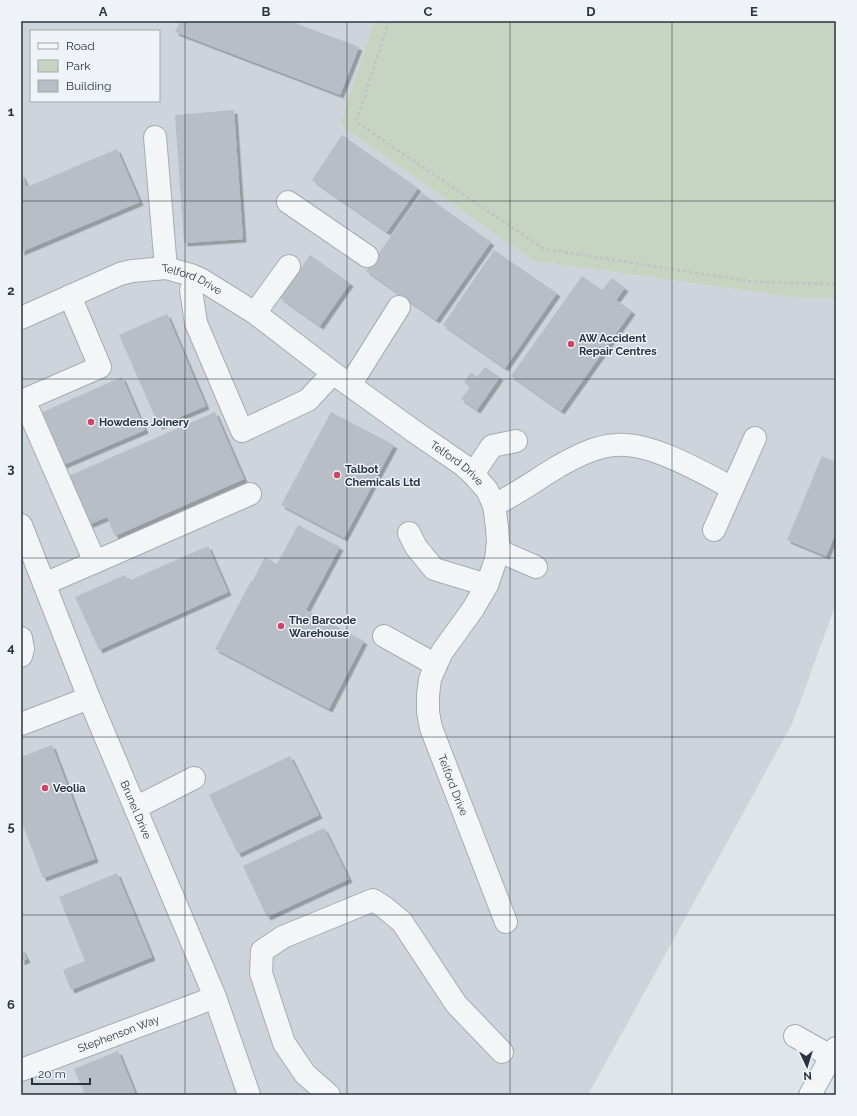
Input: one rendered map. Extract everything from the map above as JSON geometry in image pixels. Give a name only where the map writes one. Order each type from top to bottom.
[{"type":"street","points":[[155,137],[166,268]]},
{"type":"street","points":[[288,202],[367,256]]},
{"type":"street","points":[[255,313],[288,266]]},
{"type":"street","name":"Telford Drive","points":[[21,318],[120,274],[132,271],[166,268],[191,275],[255,313],[342,379],[462,464],[474,474],[487,490],[494,505],[497,527],[496,559],[487,585],[473,609],[442,652],[436,665],[430,679],[428,712],[431,728],[506,922]]},
{"type":"street","points":[[197,278],[191,290],[196,323],[242,430],[308,400],[342,379],[399,307]]},
{"type":"street","points":[[70,296],[100,367],[24,400],[94,562]]},
{"type":"street","points":[[714,530],[755,438]]},
{"type":"street","points":[[474,474],[492,446],[516,441]]},
{"type":"street","points":[[494,505],[507,499],[548,473],[584,454],[601,447],[617,444],[653,450],[690,466],[732,488]]},
{"type":"street","points":[[44,584],[250,494]]},
{"type":"street","name":"Brunel Drive","points":[[21,525],[89,698],[215,997],[249,1095]]},
{"type":"street","points":[[409,533],[416,546],[434,569],[487,585]]},
{"type":"street","points":[[497,550],[536,567]]},
{"type":"street","points":[[384,636],[436,665]]},
{"type":"street","points":[[21,638],[23,649],[21,656]]},
{"type":"street","points":[[24,719],[89,698]]},
{"type":"street","points":[[135,808],[194,778]]},
{"type":"street","points":[[329,1095],[305,1074],[284,1043],[261,973],[262,951],[283,937],[373,900],[402,922],[456,1004],[502,1052]]},
{"type":"street","name":"Stephenson Way","points":[[21,1070],[215,997]]},
{"type":"street","points":[[794,1036],[834,1052],[810,1095]]},
{"type":"path","points":[[389,21],[356,122],[544,249],[754,282],[836,284]]},
{"type":"shaded area","points":[[21,21],[374,21],[340,125],[534,261],[799,298],[836,298],[836,604],[792,724],[588,1095],[21,1095]]},
{"type":"green space","points":[[374,21],[836,21],[836,298],[799,298],[534,261],[340,125]]},
{"type":"building","points":[[180,21],[290,21],[359,47],[340,95],[175,32]]},
{"type":"building","points":[[234,110],[243,239],[184,243],[175,115]]},
{"type":"building","points":[[342,135],[418,188],[387,232],[312,180]]},
{"type":"building","points":[[117,149],[140,202],[21,252],[21,173],[27,187]]},
{"type":"building","points":[[422,193],[491,242],[436,320],[366,271]]},
{"type":"building","points":[[494,250],[557,293],[505,368],[443,325]]},
{"type":"building","points":[[310,255],[350,283],[320,326],[280,298]]},
{"type":"building","name":"AW Accident Repair Centres","points":[[582,276],[602,290],[612,278],[625,288],[616,300],[632,311],[561,411],[511,376]]},
{"type":"building","points":[[167,314],[206,406],[159,426],[119,335]]},
{"type":"building","points":[[485,367],[500,377],[477,410],[461,399],[470,387],[464,382],[471,372],[477,377]]},
{"type":"building","name":"Howdens Joinery","points":[[122,377],[145,430],[61,466],[38,414]]},
{"type":"building","points":[[215,412],[244,479],[115,536],[107,517],[88,525],[66,477]]},
{"type":"building","name":"Talbot Chemicals Ltd","points":[[331,412],[394,445],[344,538],[281,505]]},
{"type":"building","points":[[822,456],[836,462],[836,533],[826,556],[787,540]]},
{"type":"building","name":"The Barcode Warehouse","points":[[298,525],[340,547],[306,610],[364,641],[329,709],[215,649],[265,557],[277,564]]},
{"type":"building","points":[[208,546],[228,592],[99,650],[75,597],[125,575],[128,581]]},
{"type":"building","name":"Veolia","points":[[52,745],[95,859],[43,878],[21,820],[21,757]]},
{"type":"building","points":[[290,756],[319,815],[238,854],[209,795]]},
{"type":"building","points":[[324,828],[349,879],[267,917],[243,866]]},
{"type":"building","points":[[117,873],[152,957],[71,990],[63,970],[85,961],[59,897]]},
{"type":"building","points":[[21,948],[27,959],[21,962]]},
{"type":"building","points":[[118,1051],[136,1095],[85,1095],[74,1069]]},
{"type":"place","name":"AW Accident Repair Centres","points":[[571,344]]},
{"type":"place","name":"Howdens Joinery","points":[[91,422]]},
{"type":"place","name":"Talbot Chemicals Ltd","points":[[337,475]]},
{"type":"place","name":"The Barcode Warehouse","points":[[281,626]]},
{"type":"place","name":"Veolia","points":[[45,788]]}]
